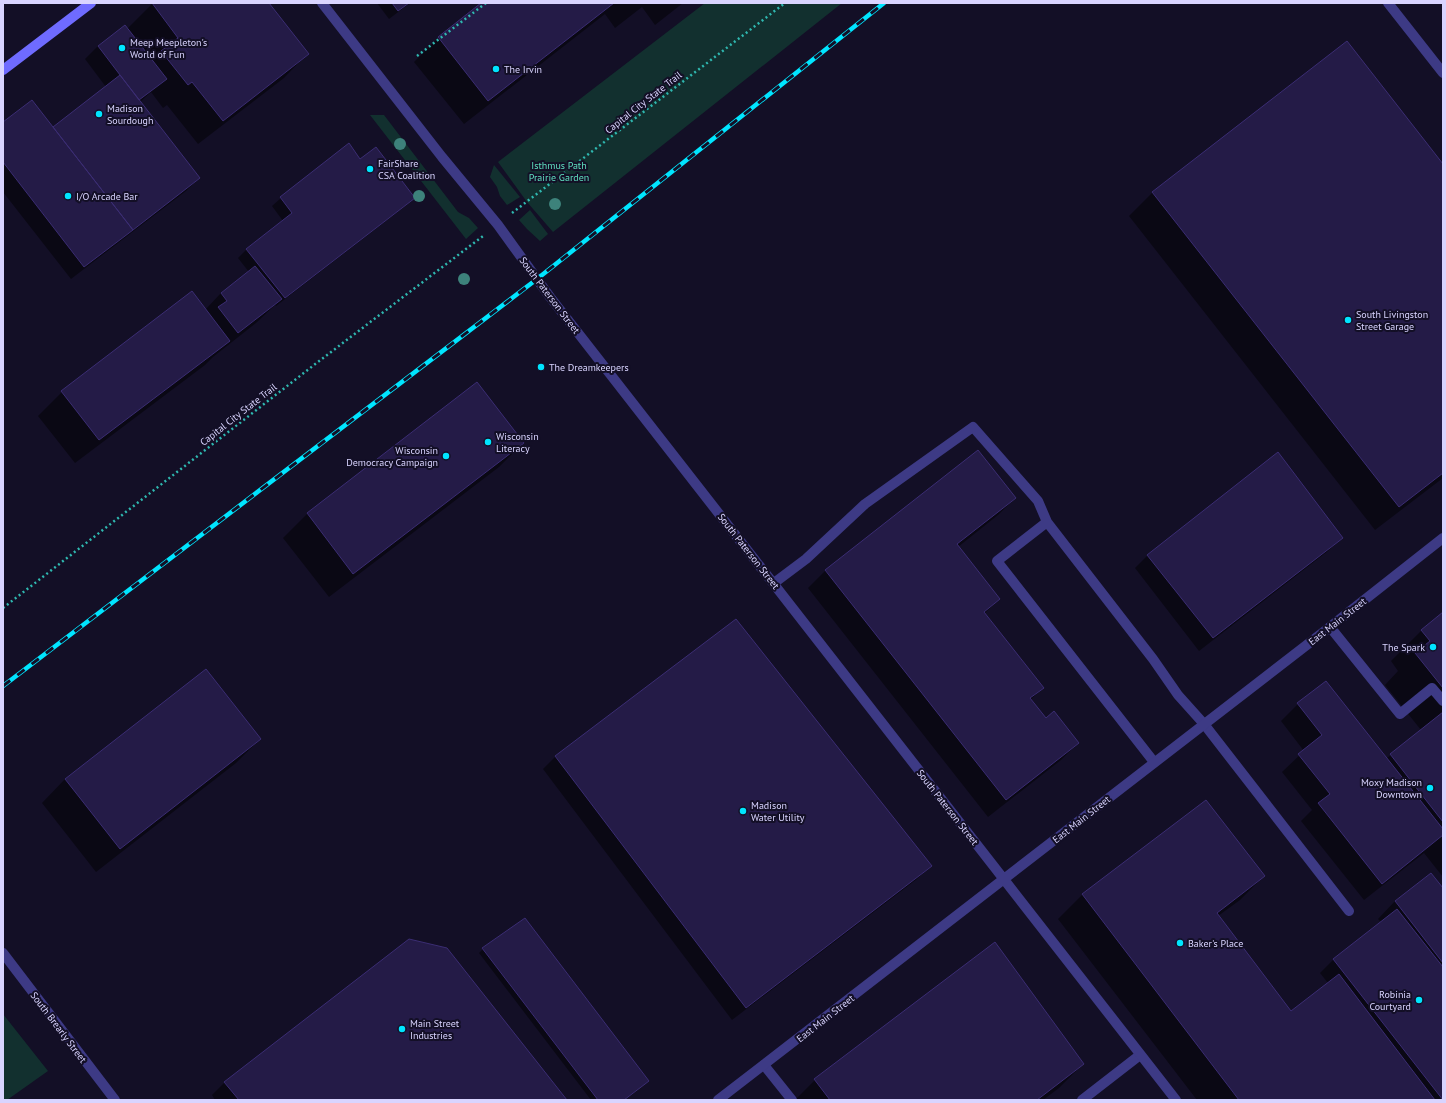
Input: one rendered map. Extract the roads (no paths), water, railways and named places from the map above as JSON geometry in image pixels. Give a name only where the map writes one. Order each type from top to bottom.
[{"type":"street","points":[[3,70],[91,3]]},
{"type":"street","name":"South Paterson Street","points":[[322,3],[442,157],[498,225],[546,291],[1176,1100]]},
{"type":"street","points":[[1388,3],[1443,73]]},
{"type":"street","points":[[774,583],[806,560],[865,504],[973,427],[1038,501],[1047,522],[1178,695],[1204,724],[1350,911]]},
{"type":"street","points":[[1047,522],[997,560],[1154,762]]},
{"type":"street","name":"East Main Street","points":[[718,1100],[1154,762],[1330,628],[1443,538]]},
{"type":"street","points":[[1330,628],[1400,714],[1432,688],[1443,701]]},
{"type":"street","name":"South Brearly Street","points":[[3,953],[115,1100]]},
{"type":"street","points":[[1082,1100],[1140,1055]]},
{"type":"street","points":[[764,1065],[792,1100]]},
{"type":"railway","points":[[3,686],[537,279],[884,3]]},
{"type":"place","name":"Meep Meepleton's World of Fun","points":[[122,48]]},
{"type":"place","name":"The Irvin","points":[[496,69]]},
{"type":"place","name":"Madison Sourdough","points":[[99,114]]},
{"type":"place","name":"FairShare CSA Coalition","points":[[370,169]]},
{"type":"place","name":"I/O Arcade Bar","points":[[68,196]]},
{"type":"place","name":"South Livingston Street Garage","points":[[1348,320]]},
{"type":"place","name":"The Dreamkeepers","points":[[541,367]]},
{"type":"place","name":"Wisconsin Literacy","points":[[488,442]]},
{"type":"place","name":"Wisconsin Democracy Campaign","points":[[446,456]]},
{"type":"place","name":"The Spark","points":[[1433,647]]},
{"type":"place","name":"Moxy Madison Downtown","points":[[1430,788]]},
{"type":"place","name":"Madison Water Utility","points":[[743,811]]},
{"type":"place","name":"Baker's Place","points":[[1180,943]]},
{"type":"place","name":"Robinia Courtyard","points":[[1419,1000]]},
{"type":"place","name":"Main Street Industries","points":[[402,1029]]},
{"type":"park label","name":"Isthmus Path Prairie Garden","points":[[559,170]]}]
